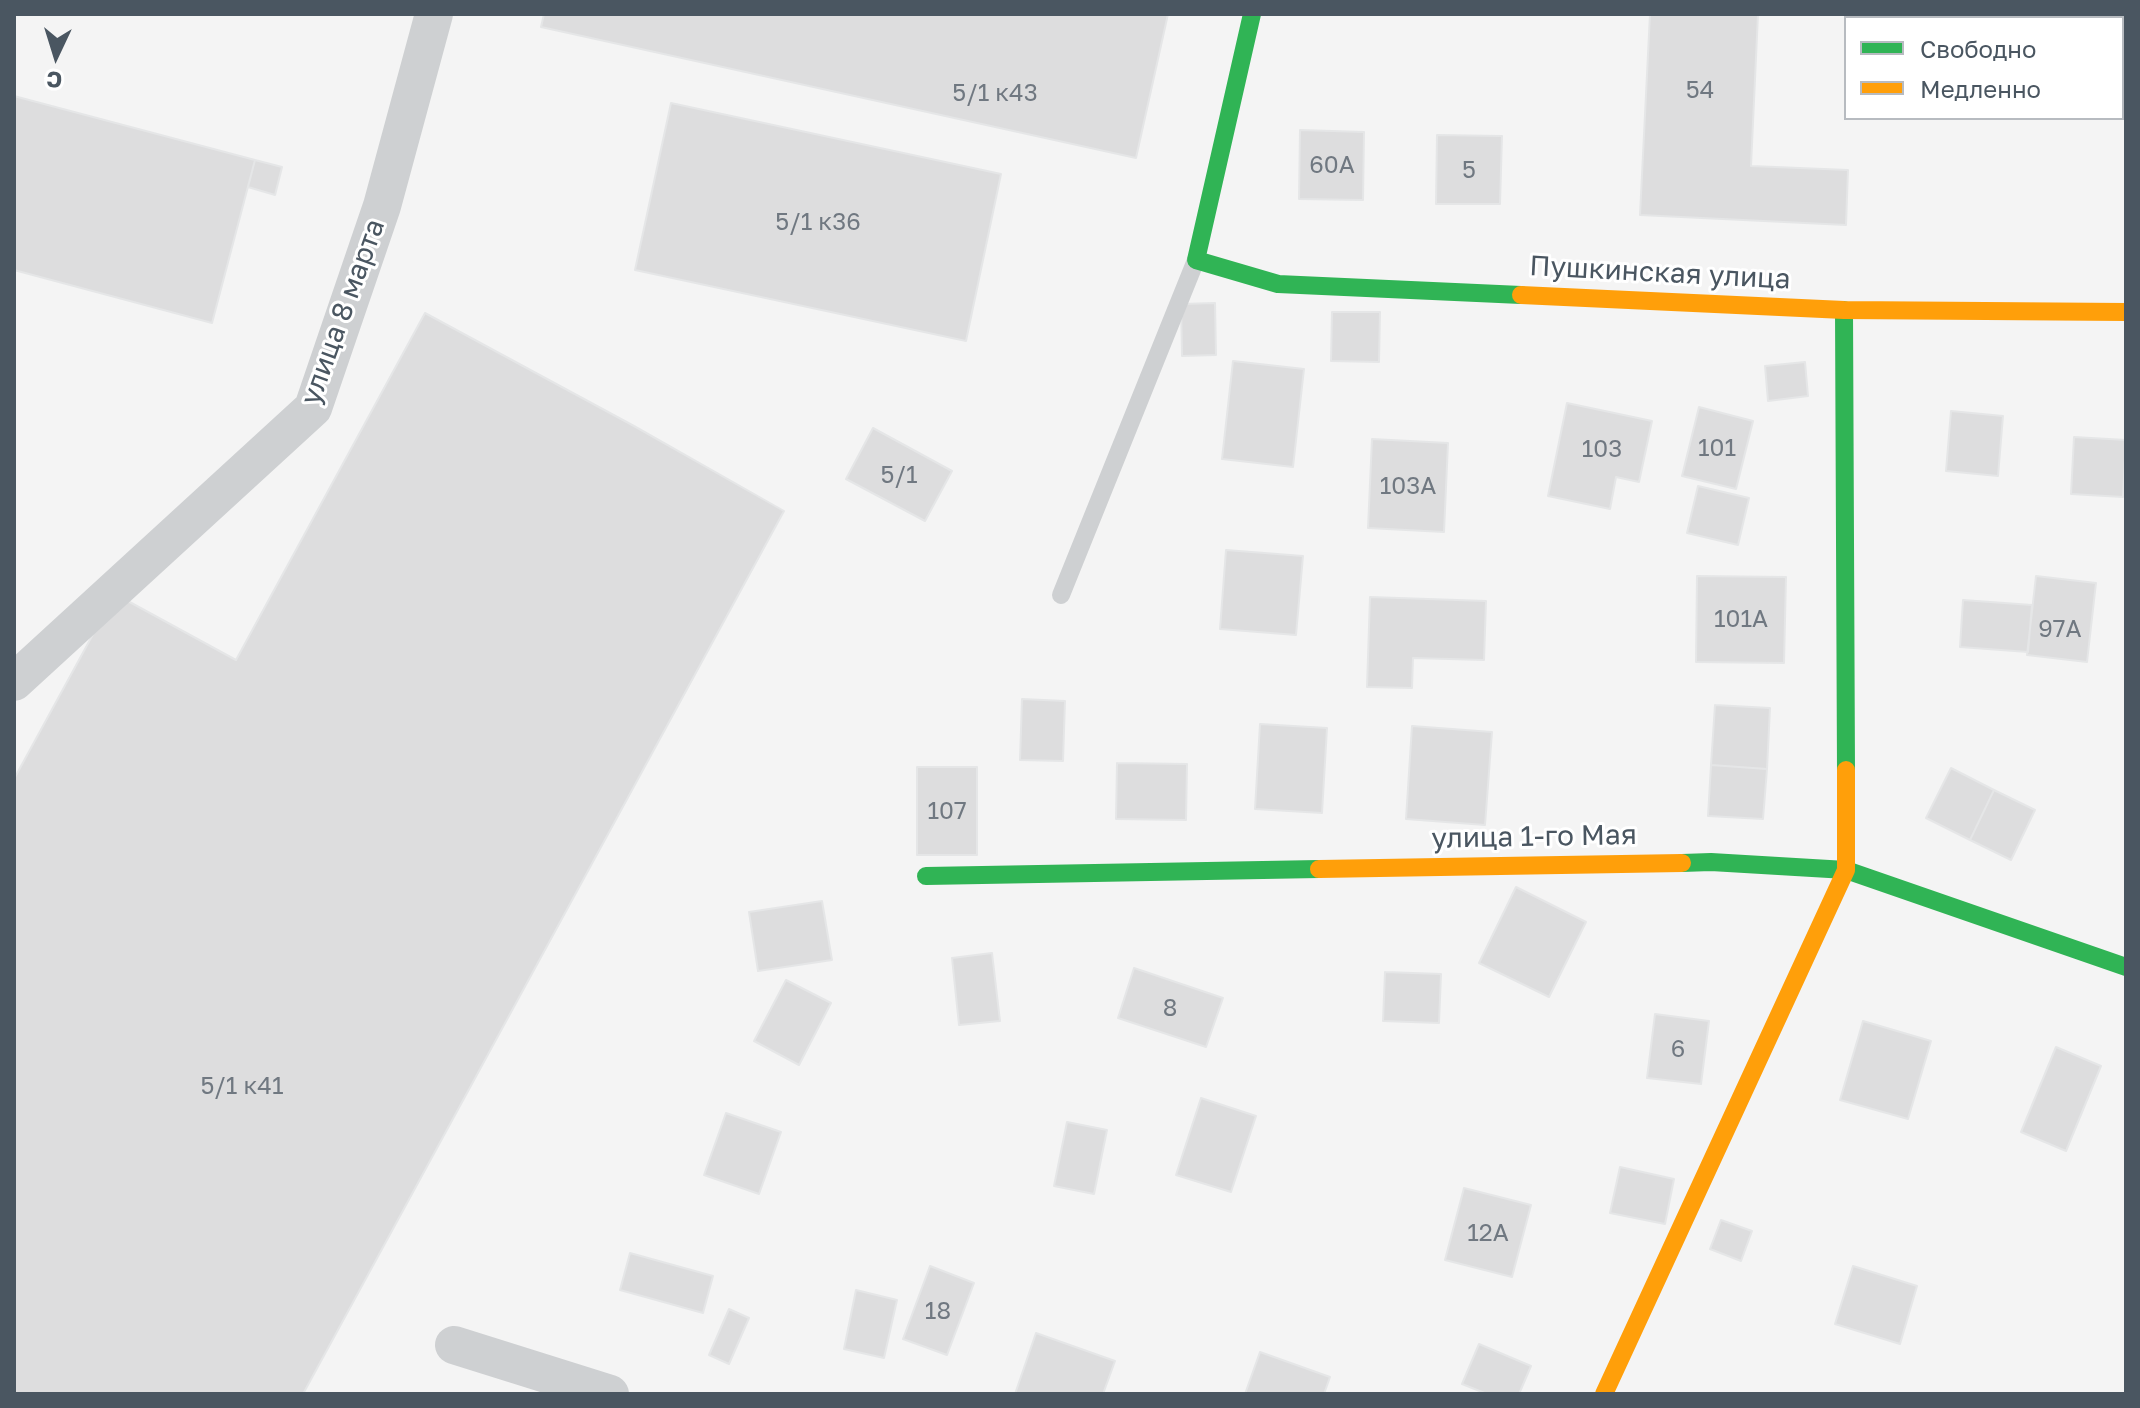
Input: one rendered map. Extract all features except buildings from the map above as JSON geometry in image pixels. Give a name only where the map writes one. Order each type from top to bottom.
[{"type":"street","name":"улица 8 марта","points":[[14,682],[313,408],[382,206],[434,14]]},
{"type":"street","points":[[1196,260],[1252,14]]},
{"type":"street","name":"Пушкинская улица","points":[[1196,260],[1278,284],[1844,310],[2126,312]]},
{"type":"street","points":[[1604,1394],[1846,870],[1844,310]]},
{"type":"street","name":"улица 1-го Мая","points":[[926,876],[1711,862],[1846,870],[2126,967]]},
{"type":"street","points":[[454,1345],[610,1394]]},
{"type":"lane","points":[[1061,595],[1196,260]]},
{"type":"traffic: fast","points":[[1252,14],[1196,260],[1278,284],[1521,295]]},
{"type":"traffic: fast","points":[[1844,310],[1846,770]]},
{"type":"traffic: fast","points":[[1682,863],[1846,870],[2126,967]]},
{"type":"traffic: fast","points":[[926,876],[1319,869]]},
{"type":"traffic: slow","points":[[1521,295],[1844,310],[2126,312]]},
{"type":"traffic: slow","points":[[1604,1394],[1846,870],[1846,770]]},
{"type":"traffic: slow","points":[[1319,869],[1682,863]]}]
